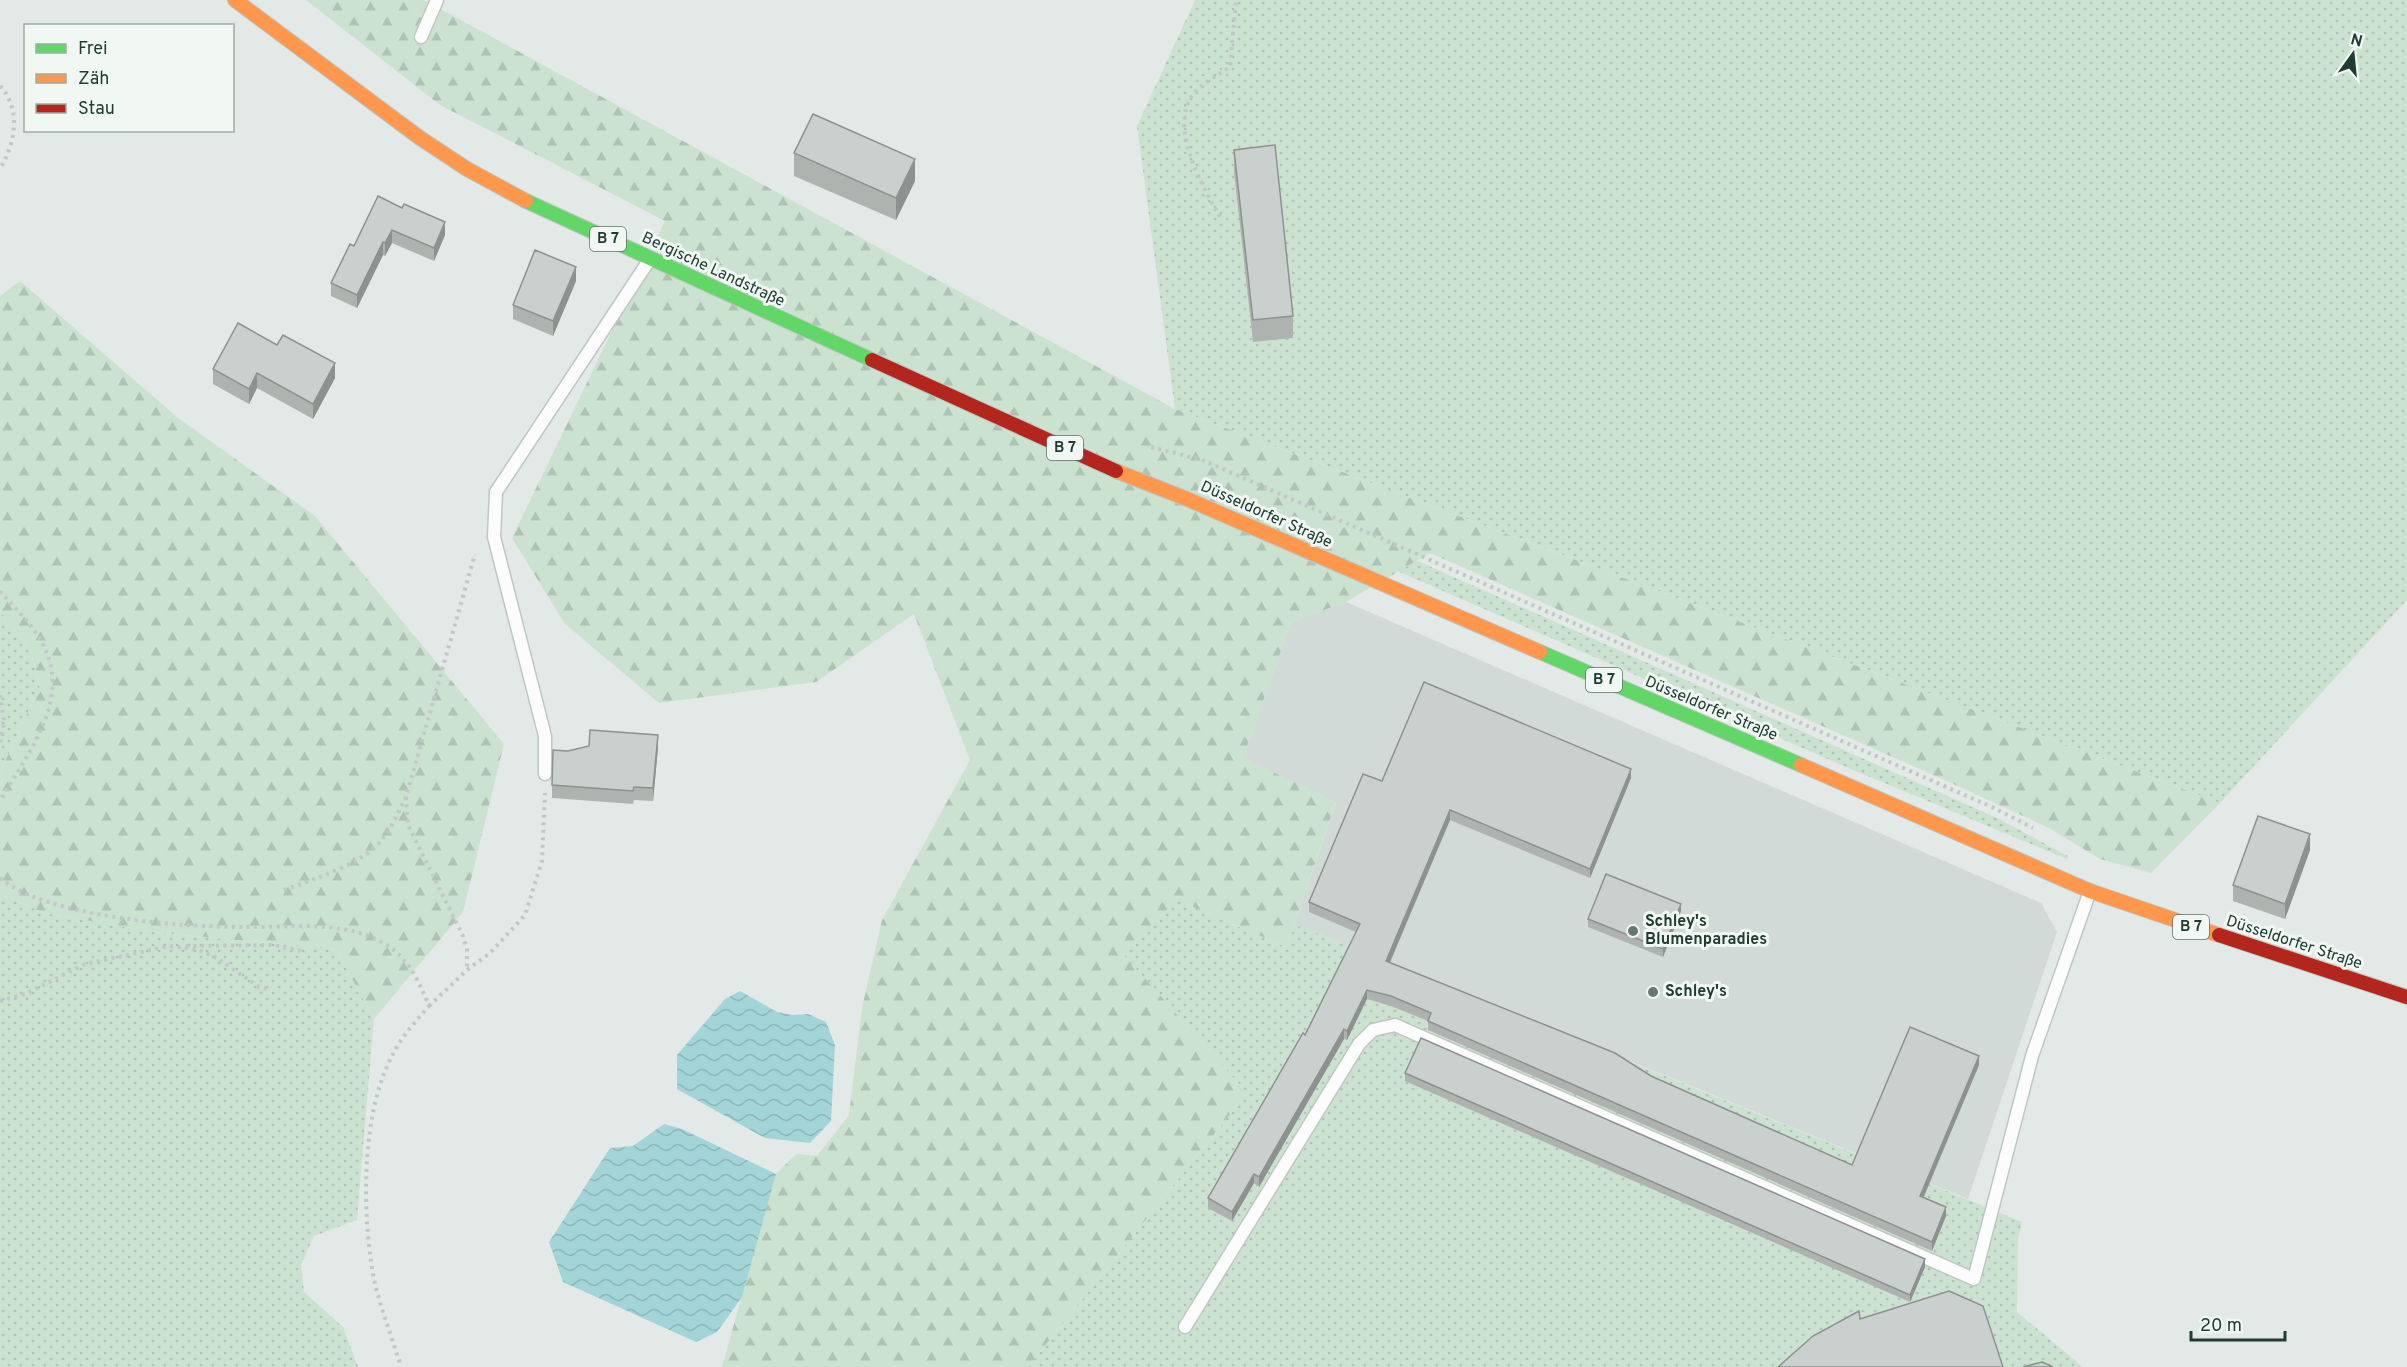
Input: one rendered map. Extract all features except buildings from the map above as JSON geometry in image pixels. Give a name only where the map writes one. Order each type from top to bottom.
[{"type":"main road","name":"Bergische Landstraße","points":[[235,0],[420,138],[467,169],[518,197],[1013,424]]},
{"type":"main road","name":"Düsseldorfer Straße","points":[[1013,424],[1117,472],[1198,504],[2090,891],[2407,997]]},
{"type":"lane","points":[[421,37],[436,0]]},
{"type":"lane","points":[[545,774],[545,736],[494,537],[496,492],[650,259]]},
{"type":"lane","points":[[1185,1328],[1359,1044],[1373,1030],[1395,1025],[1974,1279],[2032,1056],[2090,891]]},
{"type":"path","points":[[1220,217],[1195,169],[1187,147],[1183,122],[1187,105],[1197,88],[1230,67],[1236,0]]},
{"type":"path","points":[[0,86],[12,108],[15,123],[13,140],[0,169]]},
{"type":"path","name":"Düsseldorfer Straße","points":[[1142,445],[1202,460],[1256,483],[1992,807],[2037,830]]},
{"type":"path","points":[[284,890],[332,873],[382,840],[406,797],[476,550]]},
{"type":"path","points":[[0,591],[37,634],[48,656],[54,682],[54,696],[45,720],[0,801]]},
{"type":"path","points":[[0,695],[4,722],[0,746]]},
{"type":"path","points":[[401,1367],[371,1263],[365,1172],[378,1095],[384,1073],[399,1044],[429,1006],[467,970],[490,953],[525,915],[542,861],[545,774]]},
{"type":"path","points":[[406,797],[408,825],[463,936],[467,950],[467,970]]},
{"type":"path","points":[[0,878],[29,895],[51,903],[106,914],[197,926],[307,926],[372,938],[385,944],[408,963],[429,1006]]},
{"type":"path","points":[[0,1001],[25,994],[95,961],[177,946],[273,945],[306,952]]},
{"type":"path","points":[[177,946],[217,957],[259,987],[268,989]]},
{"type":"shaded area","points":[[1346,602],[2041,903],[2057,932],[1968,1199],[1294,924],[1336,803],[1243,758],[1291,622]]},
{"type":"green space","points":[[306,0],[424,0],[1175,409],[2220,803],[2151,873],[2100,859],[2049,828],[1949,782],[1430,553],[1346,602],[1291,622],[1243,758],[1336,802],[1286,947],[1177,900],[1123,954],[1247,1093],[1028,1367],[722,1367],[776,1174],[796,1154],[817,1156],[849,1115],[862,1008],[882,920],[970,760],[914,614],[816,682],[659,703],[565,624],[512,538],[665,221],[440,105]]},
{"type":"green space","points":[[1195,0],[2407,0],[2407,600],[2220,803],[1175,409],[1137,126]]},
{"type":"green space","points":[[20,281],[177,417],[315,516],[504,744],[463,912],[374,1019],[336,949],[160,933],[45,913],[0,894],[0,772],[40,686],[30,650],[0,611],[0,296]]},
{"type":"green space","points":[[1233,479],[1997,818],[2068,856],[2067,859],[1846,767],[1235,500]]},
{"type":"green space","points":[[0,611],[30,650],[40,686],[0,772]]},
{"type":"green space","points":[[0,894],[45,913],[160,933],[336,949],[374,1019],[357,1220],[314,1236],[301,1265],[304,1292],[343,1327],[358,1367],[0,1367]]},
{"type":"green space","points":[[1177,900],[1286,947],[1294,924],[2022,1222],[2018,1238],[2017,1312],[2083,1367],[1028,1367],[1247,1093],[1122,954]]},
{"type":"water","points":[[740,991],[777,1012],[792,1015],[808,1014],[826,1022],[835,1045],[831,1121],[810,1143],[765,1138],[677,1089],[677,1055],[725,999]]},
{"type":"water","points":[[664,1124],[682,1129],[776,1174],[742,1297],[717,1332],[696,1342],[563,1282],[549,1242],[610,1148],[633,1146]]},
{"type":"traffic: fast","points":[[526,201],[872,360]]},
{"type":"traffic: fast","points":[[1540,652],[1801,765]]},
{"type":"traffic: slow","points":[[235,0],[420,138],[467,169],[526,201]]},
{"type":"traffic: slow","points":[[1116,471],[1187,499],[1540,652]]},
{"type":"traffic: slow","points":[[1801,765],[2090,891],[2219,935]]},
{"type":"traffic: jam","points":[[872,360],[1116,471]]},
{"type":"traffic: jam","points":[[2219,935],[2407,997]]},
{"type":"place","name":"Schley's Blumenparadies","points":[[1633,931]]},
{"type":"place","name":"Schley's","points":[[1653,992]]}]
